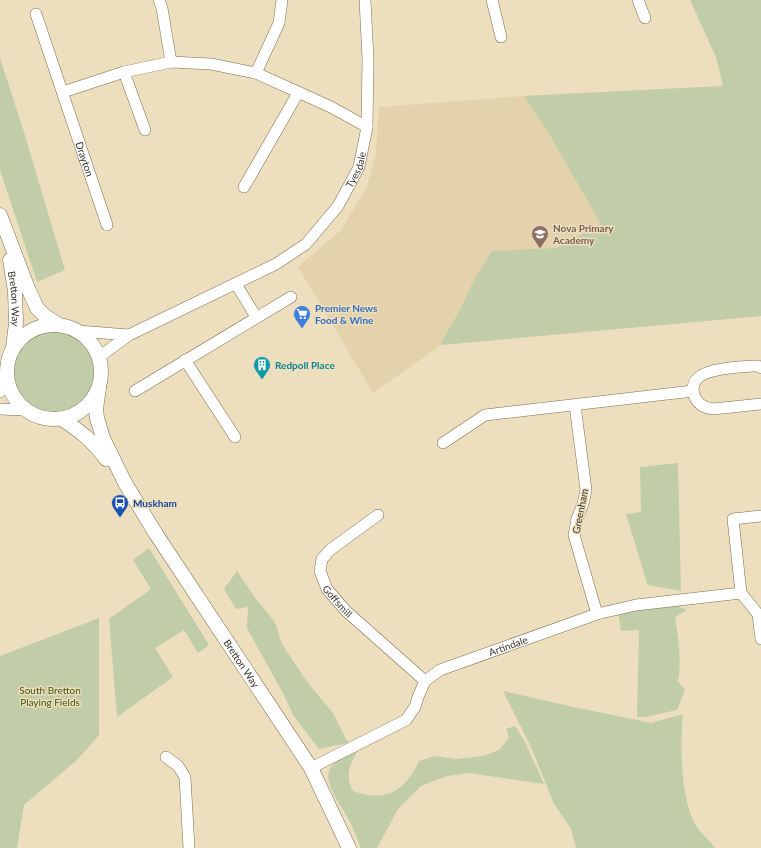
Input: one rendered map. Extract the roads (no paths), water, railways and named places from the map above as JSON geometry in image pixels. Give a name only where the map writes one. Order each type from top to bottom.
[{"type":"street","points":[[159,0],[162,8],[171,62]]},
{"type":"street","points":[[256,72],[279,23],[282,0]]},
{"type":"street","name":"Tyesdale","points":[[99,357],[129,334],[276,264],[306,244],[338,206],[359,167],[367,127],[368,59],[365,0]]},
{"type":"street","points":[[492,0],[501,37]]},
{"type":"street","points":[[638,0],[645,18]]},
{"type":"street","name":"Drayton","points":[[36,14],[107,225]]},
{"type":"street","points":[[63,92],[124,72],[171,62],[211,64],[256,72],[298,93],[331,107],[367,127]]},
{"type":"street","points":[[124,72],[145,130]]},
{"type":"street","points":[[244,187],[298,93]]},
{"type":"street","name":"Bretton Way","points":[[2,221],[37,308],[45,316],[59,325]]},
{"type":"street","name":"Bretton Way","points":[[2,221],[15,291],[16,323],[12,348]]},
{"type":"street","points":[[236,284],[256,317]]},
{"type":"street","points":[[135,391],[291,297]]},
{"type":"street","points":[[0,392],[12,348],[21,338],[32,330],[46,325],[69,327],[78,331],[87,338],[99,357],[102,372],[99,388],[93,399],[85,408],[74,415],[62,419],[49,419],[36,416],[25,410],[15,400],[9,388],[6,374]]},
{"type":"street","name":"Tyesdale","points":[[78,331],[129,334]]},
{"type":"street","points":[[185,360],[235,437]]},
{"type":"street","points":[[761,368],[758,366],[751,366],[707,372],[694,382],[693,391],[695,398],[706,408],[713,409],[761,404]]},
{"type":"street","name":"Bretton Way","points":[[99,388],[96,409],[97,418],[103,438],[124,483]]},
{"type":"street","points":[[443,443],[485,415],[693,391]]},
{"type":"street","name":"Greenham","points":[[575,405],[586,490],[574,535],[597,614]]},
{"type":"street","points":[[0,409],[25,410]]},
{"type":"street","name":"Bretton Way","points":[[62,419],[95,444],[124,483],[156,534],[311,768],[349,848]]},
{"type":"street","name":"Goffsmill","points":[[378,515],[330,550],[322,559],[320,571],[327,589],[346,610],[426,681]]},
{"type":"street","points":[[761,516],[733,519],[741,593],[758,614],[761,639]]},
{"type":"street","name":"Artindale","points":[[311,768],[406,720],[415,707],[426,681],[440,670],[597,614],[636,604],[741,593]]},
{"type":"street","points":[[166,757],[178,766],[186,776],[189,848]]},
{"type":"place","name":"Nova Primary Academy","points":[[540,249]]},
{"type":"place","name":"Premier News Food & Wine","points":[[302,329]]},
{"type":"place","name":"Redpoll Place","points":[[262,380]]},
{"type":"place","name":"Muskham","points":[[120,518]]},
{"type":"park label","name":"South Bretton Playing Fields","points":[[50,696]]}]
